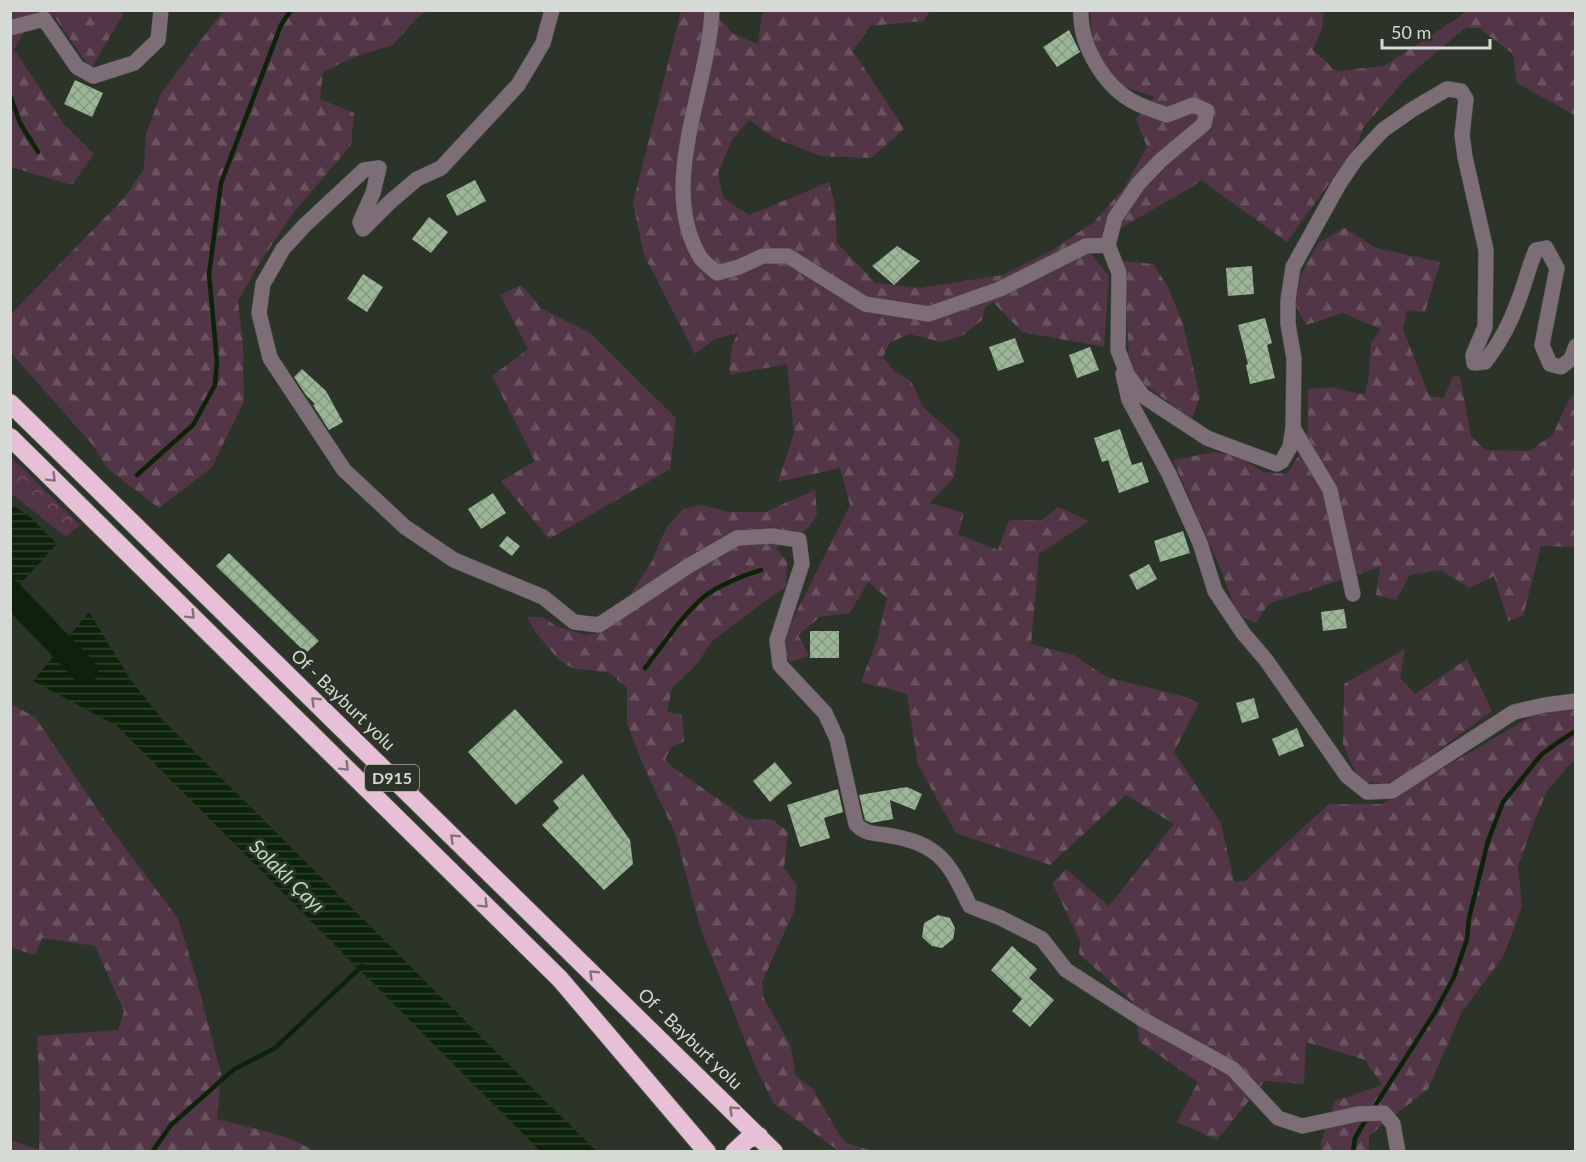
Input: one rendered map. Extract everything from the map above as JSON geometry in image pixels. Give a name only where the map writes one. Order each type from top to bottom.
[{"type":"highway","name":"Of - Bayburt yolu","points":[[10,403],[774,1152]]},
{"type":"highway","name":"D915","points":[[10,437],[560,979],[707,1152]]},
{"type":"highway","points":[[734,1152],[748,1139],[759,1136]]},
{"type":"street","points":[[10,28],[44,19],[77,66],[93,76],[134,63],[158,40],[161,10]]},
{"type":"street","points":[[552,10],[543,43],[518,85],[441,168],[417,179],[363,229],[360,222],[373,193],[379,168],[364,170],[305,225],[283,249],[262,284],[259,313],[270,358],[344,470],[405,527],[454,560],[543,597],[573,622],[599,625],[690,565],[737,538],[772,536],[799,540],[802,564],[777,640],[780,665],[825,713],[837,739],[856,824],[862,831],[907,838],[937,852],[956,877],[970,906],[1001,918],[1042,939],[1066,970],[1142,1019],[1233,1069],[1278,1118],[1302,1126],[1358,1114],[1384,1113],[1393,1124],[1398,1152]]},
{"type":"street","points":[[712,10],[682,185],[687,225],[701,258],[717,273],[739,267],[763,256],[788,256],[865,304],[929,314],[1000,289],[1086,246],[1108,245]]},
{"type":"street","points":[[1081,10],[1080,24],[1090,51],[1110,84],[1135,103],[1167,116],[1193,105],[1207,111],[1204,124],[1161,160],[1138,184],[1115,218],[1108,245],[1119,273],[1118,351],[1129,400],[1169,474],[1200,543],[1215,591],[1243,633],[1266,660],[1347,776],[1367,792],[1392,791],[1514,712],[1575,701]]},
{"type":"street","points":[[1118,351],[1127,374],[1143,396],[1206,438],[1277,464],[1282,461],[1290,447],[1293,428],[1294,359],[1288,316],[1293,267],[1339,184],[1356,159],[1383,130],[1447,89],[1461,91],[1466,99],[1462,135],[1486,250],[1485,327],[1473,356],[1474,363],[1485,362],[1496,348],[1510,321],[1536,250],[1546,248],[1557,268],[1542,345],[1546,358],[1550,364],[1561,367],[1571,359],[1575,346]]},
{"type":"street","points":[[1293,428],[1330,490],[1353,594]]},
{"type":"green space","points":[[10,11],[36,11],[14,50],[64,124],[94,154],[72,185],[11,167]]},
{"type":"green space","points":[[46,11],[125,11],[91,69],[56,19]]},
{"type":"green space","points":[[223,11],[427,11],[416,19],[393,45],[354,57],[323,72],[320,99],[354,113],[351,145],[294,212],[262,259],[238,301],[243,346],[244,401],[212,467],[159,508],[108,469],[92,444],[11,353],[11,314],[125,197],[144,169],[146,134],[161,93]]},
{"type":"green space","points":[[681,11],[713,11],[733,34],[758,44],[762,15],[766,11],[930,11],[923,21],[870,26],[853,51],[904,129],[871,158],[821,156],[774,138],[749,120],[732,140],[718,173],[723,198],[749,215],[829,182],[835,205],[837,243],[876,283],[920,288],[1002,275],[1051,251],[1094,222],[1124,188],[1147,147],[1136,119],[1155,97],[1119,85],[1093,48],[1090,11],[1324,11],[1322,28],[1313,50],[1336,71],[1384,66],[1465,11],[1575,11],[1574,115],[1517,83],[1513,54],[1479,28],[1465,28],[1407,77],[1363,128],[1358,143],[1287,242],[1201,180],[1086,248],[1109,276],[1104,347],[1022,332],[993,302],[985,307],[982,320],[962,336],[941,342],[909,334],[889,343],[883,357],[894,371],[911,381],[923,407],[960,440],[954,477],[930,503],[964,513],[958,534],[998,550],[1009,520],[1042,520],[1058,507],[1089,521],[1039,554],[1031,644],[1074,655],[1106,677],[1186,697],[1199,703],[1174,752],[1221,823],[1234,881],[1245,881],[1329,804],[1382,804],[1532,716],[1575,708],[1575,762],[1573,761],[1547,791],[1531,830],[1518,866],[1522,906],[1504,955],[1462,1012],[1428,1089],[1369,1136],[1369,1151],[1321,1151],[1321,1142],[1335,1101],[1382,1085],[1365,1060],[1306,1042],[1304,1084],[1265,1081],[1217,1140],[1177,1122],[1198,1082],[1140,1042],[1132,1001],[1079,954],[1080,940],[1052,883],[1066,869],[1109,906],[1174,824],[1126,795],[1050,865],[956,833],[918,765],[907,694],[861,682],[877,640],[887,598],[868,582],[850,613],[820,617],[798,635],[809,656],[790,662],[781,643],[850,505],[840,468],[778,482],[794,433],[787,364],[729,375],[732,346],[738,332],[713,340],[695,354],[644,255],[633,203]]},
{"type":"green space","points":[[1345,228],[1376,248],[1440,262],[1425,312],[1407,310],[1403,329],[1429,396],[1444,398],[1453,376],[1460,377],[1471,436],[1485,450],[1530,451],[1553,434],[1568,401],[1575,393],[1575,547],[1541,546],[1523,616],[1508,621],[1494,576],[1469,588],[1441,570],[1410,575],[1396,600],[1376,595],[1380,567],[1268,604],[1256,623],[1238,615],[1173,460],[1215,452],[1236,456],[1264,472],[1287,474],[1297,458],[1308,431],[1308,389],[1331,387],[1365,395],[1371,343],[1380,329],[1343,313],[1306,325],[1295,304],[1301,275],[1318,243]]},
{"type":"green space","points":[[1124,261],[1153,264],[1168,287],[1183,324],[1200,397],[1192,419],[1141,382],[1129,361]]},
{"type":"green space","points":[[521,285],[542,309],[590,333],[676,418],[670,469],[549,539],[501,481],[535,461],[492,376],[528,349],[500,295]]},
{"type":"green space","points":[[10,456],[80,525],[66,537],[11,493]]},
{"type":"green space","points":[[815,490],[817,515],[808,528],[776,548],[787,562],[786,586],[713,640],[696,665],[672,688],[667,712],[682,715],[684,741],[671,748],[665,759],[672,767],[747,819],[773,820],[788,832],[784,868],[797,886],[794,911],[762,982],[764,999],[790,1044],[796,1076],[812,1088],[846,1143],[873,1151],[839,1151],[773,1103],[754,1063],[700,927],[675,833],[644,767],[627,723],[627,688],[610,673],[572,668],[558,659],[536,633],[527,617],[543,617],[556,626],[585,635],[607,631],[652,561],[666,528],[683,509],[701,505],[729,512],[765,512]]},
{"type":"green space","points":[[1405,649],[1400,678],[1415,694],[1467,659],[1492,711],[1406,774],[1387,783],[1367,782],[1356,773],[1343,744],[1344,684]]},
{"type":"green space","points":[[11,704],[35,717],[106,822],[178,919],[196,977],[221,1074],[217,1119],[279,1135],[314,1151],[11,1151],[11,1140],[39,1150],[40,1098],[37,1036],[118,1030],[124,1011],[95,946],[42,938],[35,955],[12,948],[11,950]]},
{"type":"water","points":[[11,504],[29,516],[57,544],[11,594]]},
{"type":"water","points":[[89,612],[131,680],[162,719],[596,1151],[540,1151],[117,726],[33,681]]},
{"type":"building","points":[[1069,30],[1080,52],[1057,67],[1043,47]]},
{"type":"building","points":[[75,80],[103,93],[92,117],[64,104]]},
{"type":"building","points":[[475,180],[486,201],[457,216],[446,195]]},
{"type":"building","points":[[429,217],[448,232],[431,253],[412,239]]},
{"type":"building","points":[[897,246],[920,261],[894,285],[872,266]]},
{"type":"building","points":[[1252,266],[1254,294],[1228,296],[1226,268]]},
{"type":"building","points":[[363,274],[383,287],[367,312],[347,299]]},
{"type":"building","points":[[1265,318],[1272,343],[1267,345],[1275,378],[1250,384],[1246,365],[1248,364],[1238,325]]},
{"type":"building","points":[[1015,338],[1024,362],[998,371],[989,347]]},
{"type":"building","points":[[1090,347],[1099,370],[1077,378],[1069,355]]},
{"type":"building","points":[[302,369],[326,391],[343,422],[329,430],[313,405],[315,404],[294,377]]},
{"type":"building","points":[[1120,429],[1132,465],[1142,462],[1149,482],[1119,493],[1108,460],[1102,462],[1094,438]]},
{"type":"building","points":[[493,493],[506,513],[481,529],[468,509]]},
{"type":"building","points":[[1183,531],[1190,553],[1160,562],[1154,541]]},
{"type":"building","points":[[507,536],[520,546],[512,556],[499,546]]},
{"type":"building","points":[[229,553],[319,641],[306,653],[216,566]]},
{"type":"building","points":[[1149,564],[1157,579],[1137,590],[1129,575]]},
{"type":"building","points":[[1344,609],[1347,628],[1323,631],[1321,612]]},
{"type":"building","points":[[810,631],[839,631],[839,658],[810,658]]},
{"type":"building","points":[[1254,698],[1259,718],[1242,723],[1236,703]]},
{"type":"building","points":[[515,709],[563,762],[516,805],[468,752]]},
{"type":"building","points":[[1297,728],[1304,746],[1279,756],[1272,739]]},
{"type":"building","points":[[775,762],[792,783],[770,802],[753,781]]},
{"type":"building","points":[[583,774],[630,840],[633,864],[604,890],[542,825],[559,808],[553,801]]},
{"type":"building","points":[[907,787],[922,794],[915,810],[890,800],[893,819],[871,823],[865,820],[859,795]]},
{"type":"building","points":[[838,789],[843,812],[824,818],[830,838],[800,847],[787,805]]},
{"type":"building","points":[[938,915],[950,918],[955,928],[953,939],[942,948],[932,946],[922,937],[924,923]]},
{"type":"building","points":[[1012,946],[1037,969],[1029,978],[1054,1000],[1030,1027],[1012,1011],[1022,999],[991,970]]},
{"type":"waterway","points":[[137,475],[193,425],[215,385],[217,361],[209,274],[221,183],[281,25],[291,10]]},
{"type":"waterway","points":[[10,95],[20,123],[38,152]]},
{"type":"waterway","points":[[645,668],[680,621],[705,596],[732,581],[761,570]]},
{"type":"waterway","name":"Solaklı Çayı","points":[[10,593],[85,671]]},
{"type":"waterway","points":[[1373,1109],[1435,1012],[1454,977],[1467,939],[1469,918],[1488,841],[1503,802],[1541,755],[1574,732]]},
{"type":"waterway","points":[[152,1152],[171,1125],[233,1070],[275,1048],[362,966]]},
{"type":"waterway","points":[[1353,1152],[1355,1138],[1368,1116]]}]
